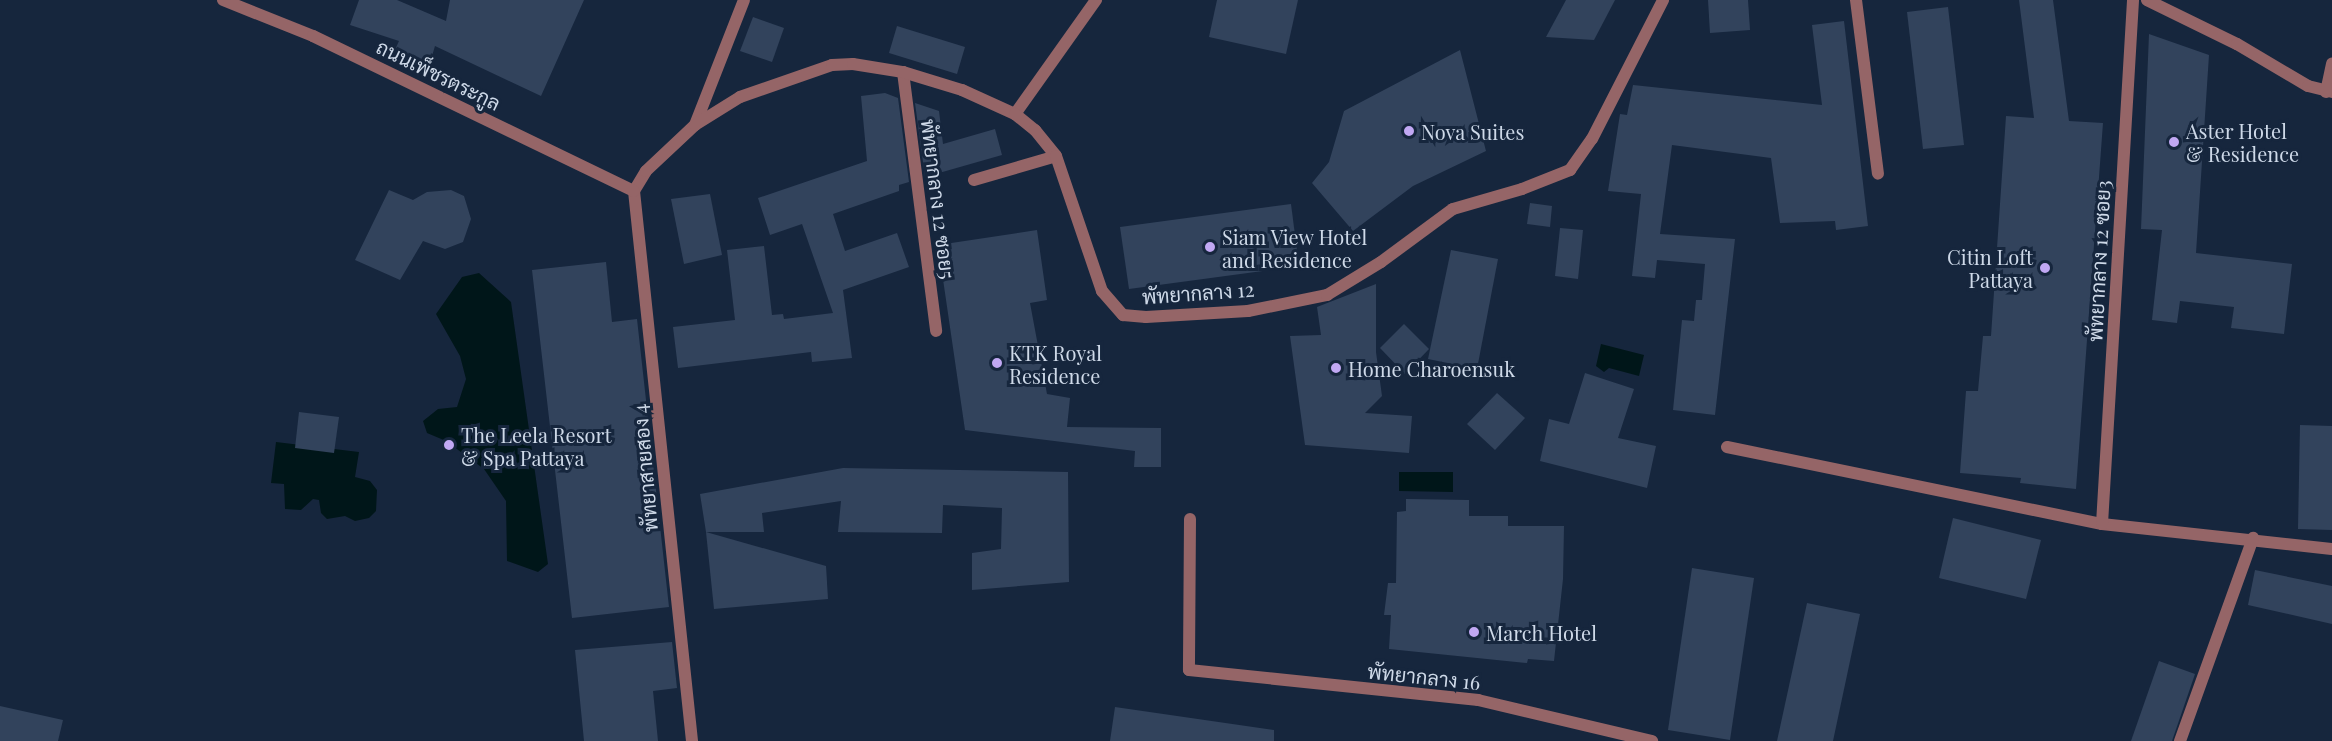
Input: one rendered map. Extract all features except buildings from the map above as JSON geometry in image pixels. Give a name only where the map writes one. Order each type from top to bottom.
[{"type":"street","name":"ถนนเพ็ชรตระกูล","points":[[223,0],[313,36],[634,192]]},
{"type":"street","points":[[695,125],[744,0]]},
{"type":"street","points":[[1015,114],[1096,0]]},
{"type":"street","name":"พัทยากลาง 12","points":[[634,192],[646,171],[695,125],[741,97],[832,65],[853,64],[903,72],[962,90],[1015,114],[1035,130],[1056,156],[1102,291],[1123,315],[1146,317],[1248,311],[1327,295],[1381,262],[1453,209],[1522,189],[1569,170],[1592,139],[1663,0]]},
{"type":"street","points":[[1856,0],[1878,174]]},
{"type":"street","name":"พัทยากลาง 12 ซอย3","points":[[2102,524],[2133,0]]},
{"type":"street","points":[[2147,0],[2329,92],[2332,64]]},
{"type":"street","name":"พัทยากลาง 12 ซอย5","points":[[903,72],[936,331]]},
{"type":"street","points":[[974,180],[1056,156]]},
{"type":"street","name":"พัทยาสายสอง 4","points":[[634,192],[692,741]]},
{"type":"street","points":[[1727,447],[2102,524],[2253,538],[2332,549]]},
{"type":"street","name":"พัทยากลาง 16","points":[[1190,519],[1189,670],[1478,700],[1652,741]]},
{"type":"street","points":[[2180,741],[2253,538]]},
{"type":"shaded area","points":[[479,273],[511,302],[548,564],[538,572],[507,561],[506,501],[484,469],[446,441],[427,433],[423,421],[438,409],[457,407],[466,379],[460,356],[436,314],[462,277]]},
{"type":"shaded area","points":[[1601,344],[1644,355],[1639,376],[1609,368],[1604,372],[1596,366]]},
{"type":"shaded area","points":[[276,442],[359,452],[355,477],[370,481],[377,490],[376,511],[369,518],[355,521],[345,516],[327,519],[321,513],[319,500],[313,499],[301,510],[285,509],[284,484],[271,483]]},
{"type":"shaded area","points":[[1399,472],[1453,472],[1453,492],[1399,491]]},
{"type":"place","name":"Nova Suites","points":[[1409,131]]},
{"type":"place","name":"Aster Hotel & Residence","points":[[2174,142]]},
{"type":"place","name":"Siam View Hotel and Residence","points":[[1210,247]]},
{"type":"place","name":"Citin Loft Pattaya","points":[[2045,268]]},
{"type":"place","name":"KTK Royal Residence","points":[[997,363]]},
{"type":"place","name":"Home Charoensuk","points":[[1336,368]]},
{"type":"place","name":"The Leela Resort & Spa Pattaya","points":[[449,445]]},
{"type":"place","name":"March Hotel","points":[[1474,632]]}]
